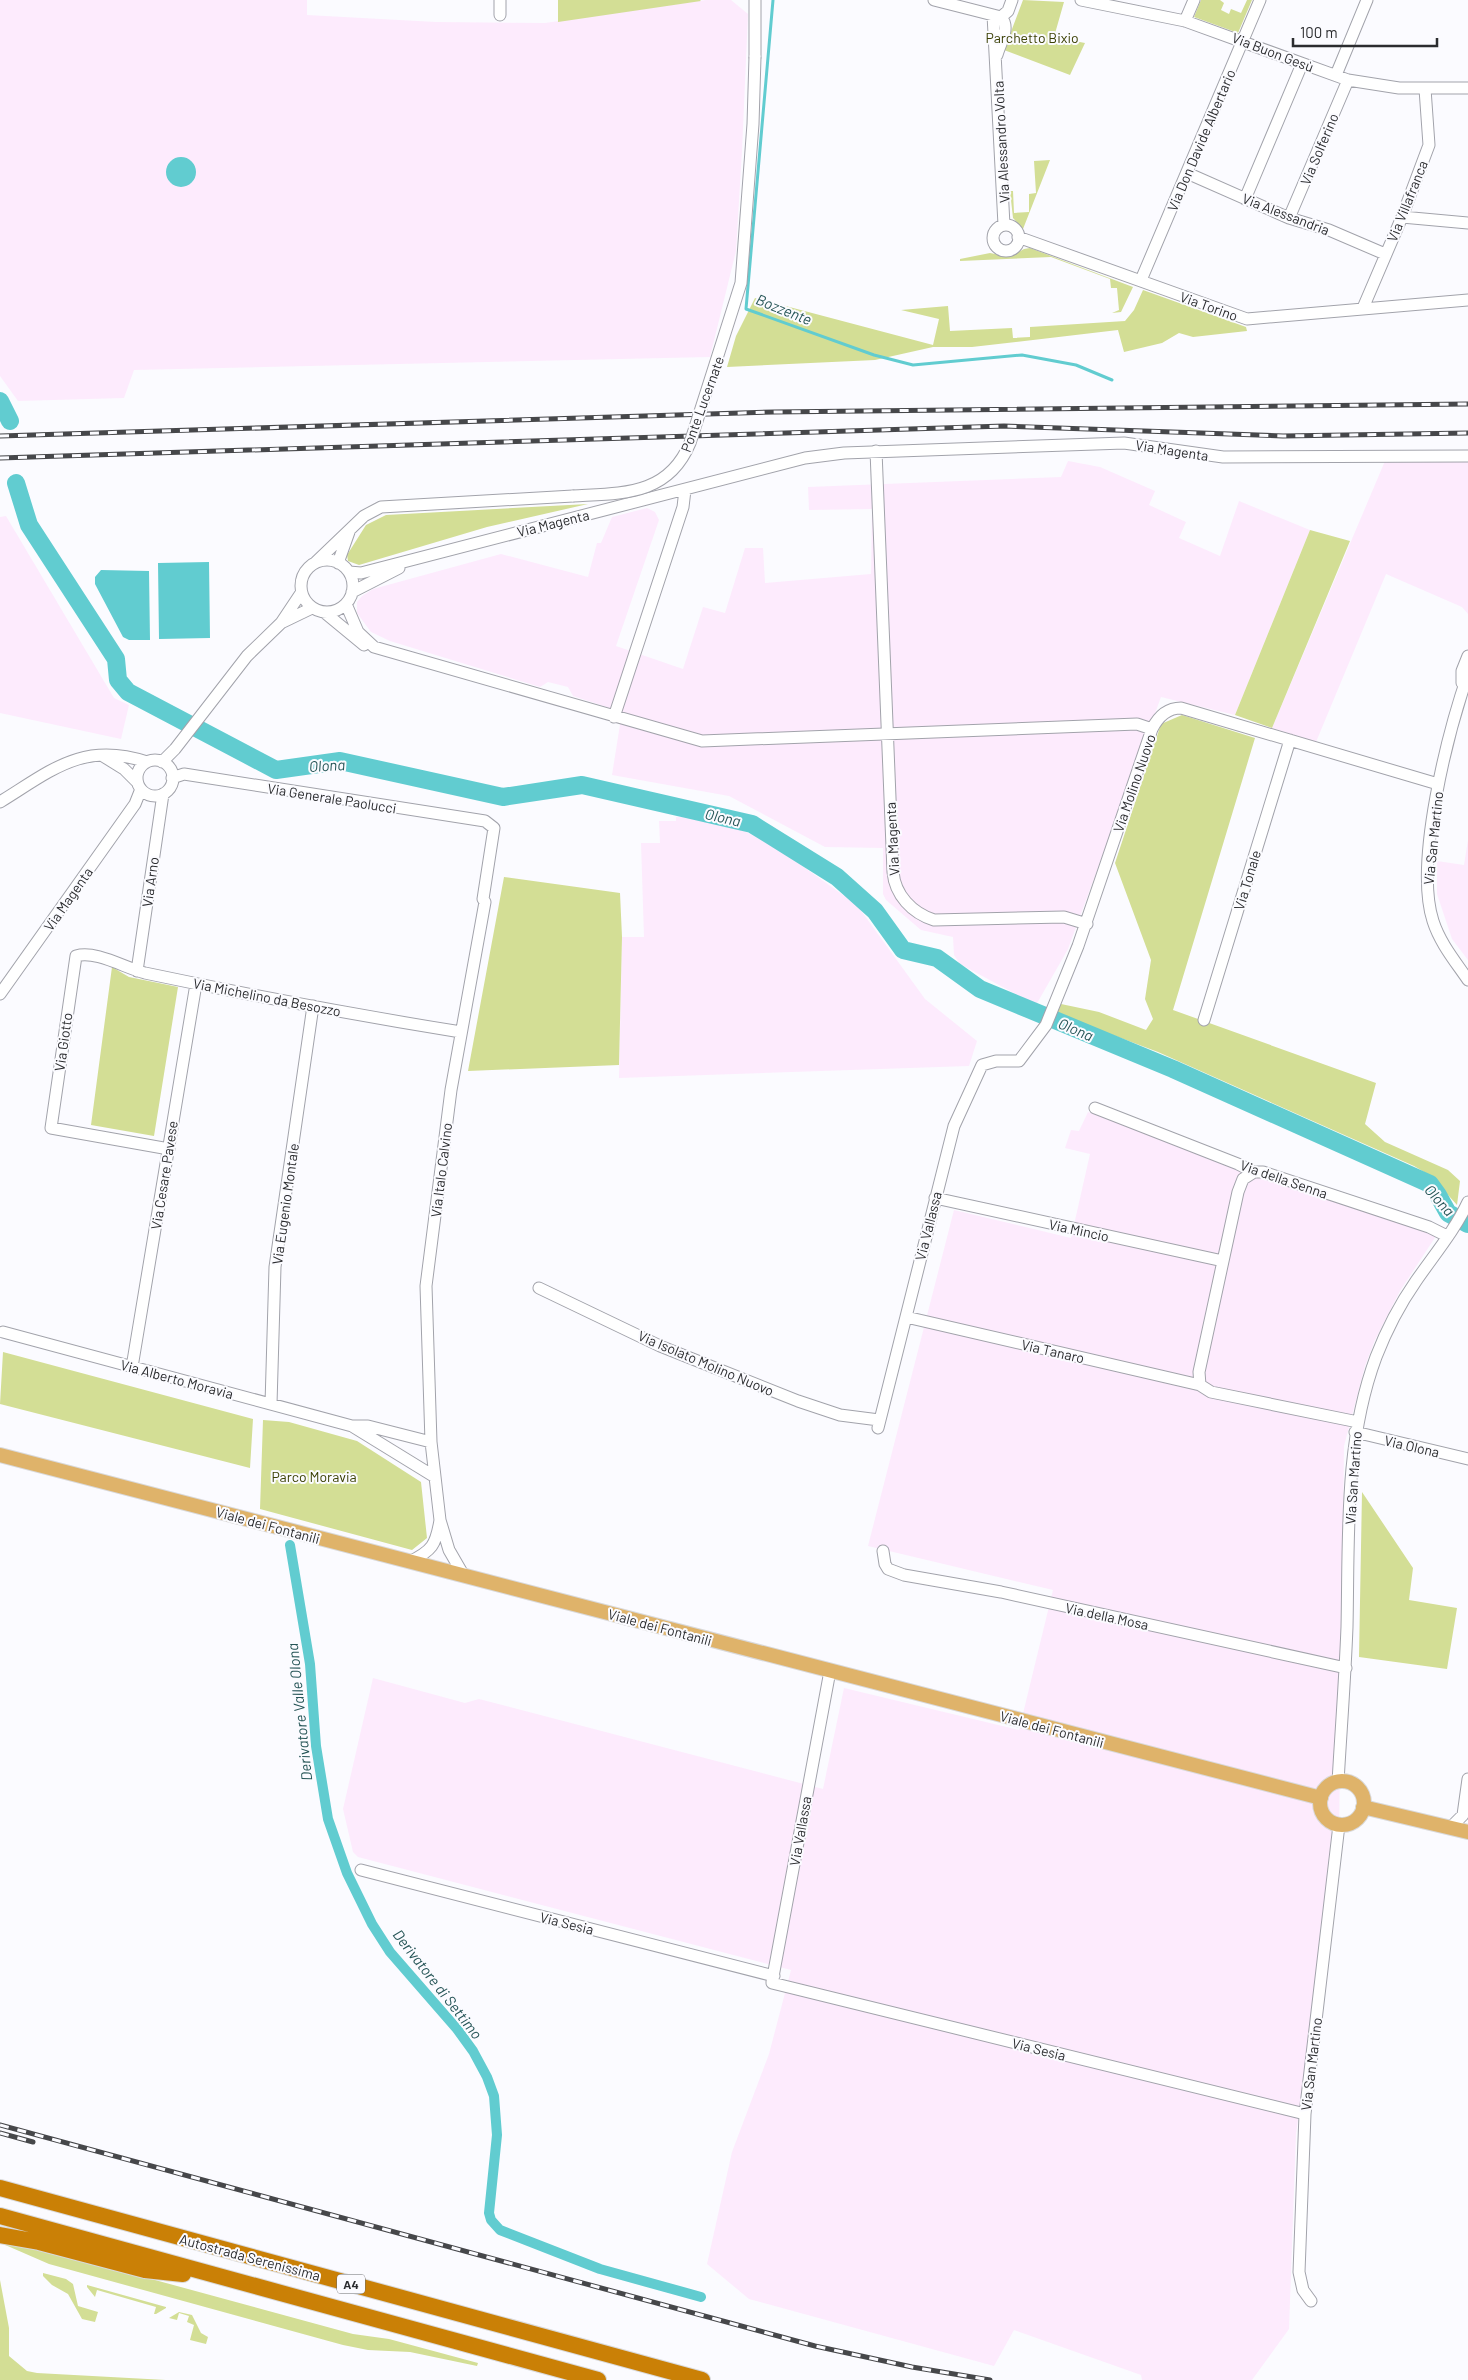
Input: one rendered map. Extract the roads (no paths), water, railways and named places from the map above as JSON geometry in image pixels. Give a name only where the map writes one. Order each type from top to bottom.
[{"type":"highway","name":"Autostrada Serenissima","points":[[0,2188],[702,2380]]},
{"type":"highway","name":"Autostrada Serenissima","points":[[0,2216],[598,2380]]},
{"type":"highway","points":[[0,2235],[58,2246],[144,2270],[233,2280]]},
{"type":"main road","name":"Viale dei Fontanili","points":[[0,1455],[1321,1798]]},
{"type":"main road","points":[[1338,1782],[1355,1786],[1362,1795],[1363,1807],[1356,1820],[1339,1825],[1333,1823],[1321,1810],[1321,1798],[1326,1788],[1338,1782]]},
{"type":"main road","points":[[1363,1807],[1468,1832]]},
{"type":"street","points":[[500,0],[500,15]]},
{"type":"street","name":"Ponte Lucernate","points":[[316,562],[364,516],[381,507],[634,491],[663,479],[678,465],[690,443],[741,283],[753,124],[755,0]]},
{"type":"street","points":[[934,0],[997,16],[1008,11],[1012,0]]},
{"type":"street","name":"Via Buon Gesù","points":[[1081,0],[1185,21],[1243,40],[1348,80],[1424,89],[1468,88]]},
{"type":"street","points":[[1185,21],[1194,0]]},
{"type":"street","name":"Via Don Davide Albertario","points":[[1141,280],[1260,0]]},
{"type":"street","points":[[1336,75],[1367,0]]},
{"type":"street","name":"Via Alessandro Volta","points":[[997,16],[1005,21],[1005,30],[996,58],[1004,225]]},
{"type":"street","points":[[1245,199],[1302,64]]},
{"type":"street","name":"Via Solferino","points":[[1289,218],[1348,80]]},
{"type":"street","name":"Via Villafranca","points":[[1363,308],[1402,217],[1429,145],[1424,89]]},
{"type":"street","name":"Via Alessandria","points":[[1187,173],[1289,218],[1329,230],[1385,254]]},
{"type":"street","points":[[1402,217],[1468,223]]},
{"type":"street","points":[[1004,225],[1012,227],[1018,237],[1017,245],[1010,250],[1002,251],[996,246],[993,239],[994,232],[1004,225]]},
{"type":"street","name":"Via Torino","points":[[1018,237],[1246,319],[1468,300]]},
{"type":"street","name":"Via Magenta","points":[[348,572],[362,572],[421,558],[805,458],[844,452],[1124,443],[1224,458],[1468,456]]},
{"type":"street","name":"Via Magenta","points":[[876,451],[894,881],[897,892],[908,904],[929,918],[941,921],[1064,916],[1087,924]]},
{"type":"street","points":[[614,716],[683,506],[685,490]]},
{"type":"street","name":"Ponte Lucernate","points":[[338,563],[350,531]]},
{"type":"street","name":"Via Magenta","points":[[352,592],[421,558]]},
{"type":"street","points":[[103,756],[124,769],[139,786],[157,794],[169,788],[168,769],[175,750],[188,731],[248,656],[281,623],[301,593],[303,574],[316,562],[329,560],[338,563],[348,572],[352,580],[352,592],[346,604],[334,611],[324,612]]},
{"type":"street","points":[[301,593],[304,600],[312,608],[324,612],[360,642],[373,650],[386,652],[702,741],[1137,724],[1152,729]]},
{"type":"street","points":[[346,604],[358,632],[366,641],[386,652]]},
{"type":"street","points":[[281,623],[312,608]]},
{"type":"street","name":"Via San Martino","points":[[1462,689],[1462,671],[1468,656]]},
{"type":"street","name":"Via San Martino","points":[[1468,674],[1462,689],[1438,784],[1427,867],[1428,898],[1432,921],[1443,944],[1468,980]]},
{"type":"street","name":"Via Molino Nuovo","points":[[1019,1061],[1046,1025],[1053,1009],[1087,924],[1152,729],[1164,713],[1174,708],[1181,708],[1438,784]]},
{"type":"street","name":"Via Tonale","points":[[1204,1020],[1290,740]]},
{"type":"street","points":[[0,802],[64,763],[86,756],[117,755],[147,762]]},
{"type":"street","points":[[139,786],[139,769],[147,762],[155,760],[168,769]]},
{"type":"street","name":"Via Generale Paolucci","points":[[168,769],[193,776],[485,821],[492,825]]},
{"type":"street","name":"Via Magenta","points":[[0,994],[135,804],[139,786]]},
{"type":"street","name":"Via Magenta","points":[[135,804],[157,794]]},
{"type":"street","name":"Via Arno","points":[[137,971],[157,794]]},
{"type":"street","name":"Via Italo Calvino","points":[[440,1520],[431,1442],[426,1286],[451,1090],[485,902],[482,899],[494,831],[492,825]]},
{"type":"street","name":"Via Michelino da Besozzo","points":[[76,956],[81,955],[112,961],[137,971],[196,984],[461,1032]]},
{"type":"street","name":"Via Giotto","points":[[76,956],[51,1128],[169,1149]]},
{"type":"street","name":"Via Cesare Pavese","points":[[132,1367],[196,984]]},
{"type":"street","name":"Via Eugenio Montale","points":[[272,1404],[275,1267],[313,1006]]},
{"type":"street","name":"Via Vallassa","points":[[878,1424],[954,1126],[980,1068],[986,1063],[1019,1061]]},
{"type":"street","name":"Via della Senna","points":[[1094,1108],[1246,1167],[1254,1172],[1263,1172],[1450,1233]]},
{"type":"street","points":[[1200,1385],[1199,1372],[1240,1184],[1247,1176],[1254,1172]]},
{"type":"street","name":"Via Mincio","points":[[935,1198],[1223,1261]]},
{"type":"street","name":"Via San Martino","points":[[1338,1782],[1346,1668],[1349,1505],[1356,1427],[1370,1372],[1382,1343],[1407,1294],[1450,1233],[1466,1206]]},
{"type":"street","name":"Via Isolato Molino Nuovo","points":[[539,1288],[660,1346],[798,1401],[878,1424]]},
{"type":"street","name":"Via Tanaro","points":[[906,1318],[1200,1385],[1211,1392],[1356,1427]]},
{"type":"street","name":"Via Alberto Moravia","points":[[3,1332],[352,1426],[368,1426],[431,1442]]},
{"type":"street","name":"Via Alberto Moravia","points":[[352,1426],[435,1478]]},
{"type":"street","name":"Via Olona","points":[[1356,1427],[1468,1459]]},
{"type":"street","points":[[410,1562],[430,1550],[437,1537],[440,1520]]},
{"type":"street","points":[[440,1520],[449,1550],[464,1576]]},
{"type":"street","name":"Via della Mosa","points":[[883,1551],[883,1558],[888,1569],[904,1576],[1001,1592],[1346,1668]]},
{"type":"street","name":"Via Vallassa","points":[[772,1983],[830,1671]]},
{"type":"street","points":[[1450,1828],[1465,1820],[1468,1779]]},
{"type":"street","name":"Via San Martino","points":[[1311,2301],[1304,2290],[1299,2272],[1305,2114],[1339,1825]]},
{"type":"street","name":"Via Sesia","points":[[361,1870],[772,1983],[1305,2114]]},
{"type":"water","points":[[181,157],[187,158],[195,166],[195,178],[187,186],[181,187],[175,186],[167,178],[166,172],[167,166],[175,158]]},
{"type":"water","points":[[209,562],[210,638],[159,639],[158,563]]},
{"type":"water","points":[[101,570],[149,571],[150,640],[129,640],[123,637],[95,584],[95,577]]},
{"type":"waterway","name":"Bozzente","points":[[773,0],[746,309],[874,355],[913,365],[1022,355],[1076,365],[1112,380]]},
{"type":"waterway","name":"Olona","points":[[0,401],[10,421]]},
{"type":"waterway","name":"Olona","points":[[16,483],[29,525],[116,659],[118,680],[128,692],[276,770],[340,761],[503,797],[582,785],[752,824],[837,877],[875,911],[903,950],[937,958],[980,989],[1173,1069],[1430,1184],[1448,1213],[1468,1224]]},
{"type":"waterway","name":"Derivatore di Settimo","points":[[290,1545],[310,1664],[316,1746],[328,1819],[347,1873],[372,1924],[390,1952],[457,2029],[473,2051],[487,2077],[494,2096],[497,2135],[489,2213],[491,2220],[500,2230],[600,2269],[701,2297]]},
{"type":"railway","points":[[0,436],[774,412],[1468,404]]},
{"type":"railway","points":[[0,458],[1004,426],[1283,436],[1468,433]]},
{"type":"railway","points":[[0,2125],[815,2346],[912,2367],[990,2380]]},
{"type":"railway","points":[[0,2133],[33,2142]]},
{"type":"park label","name":"Parchetto Bixio","points":[[1032,37]]},
{"type":"park label","name":"Parco Moravia","points":[[314,1476]]},
{"type":"water label","name":"Derivatore Valle Olona","points":[[299,1712]]}]
